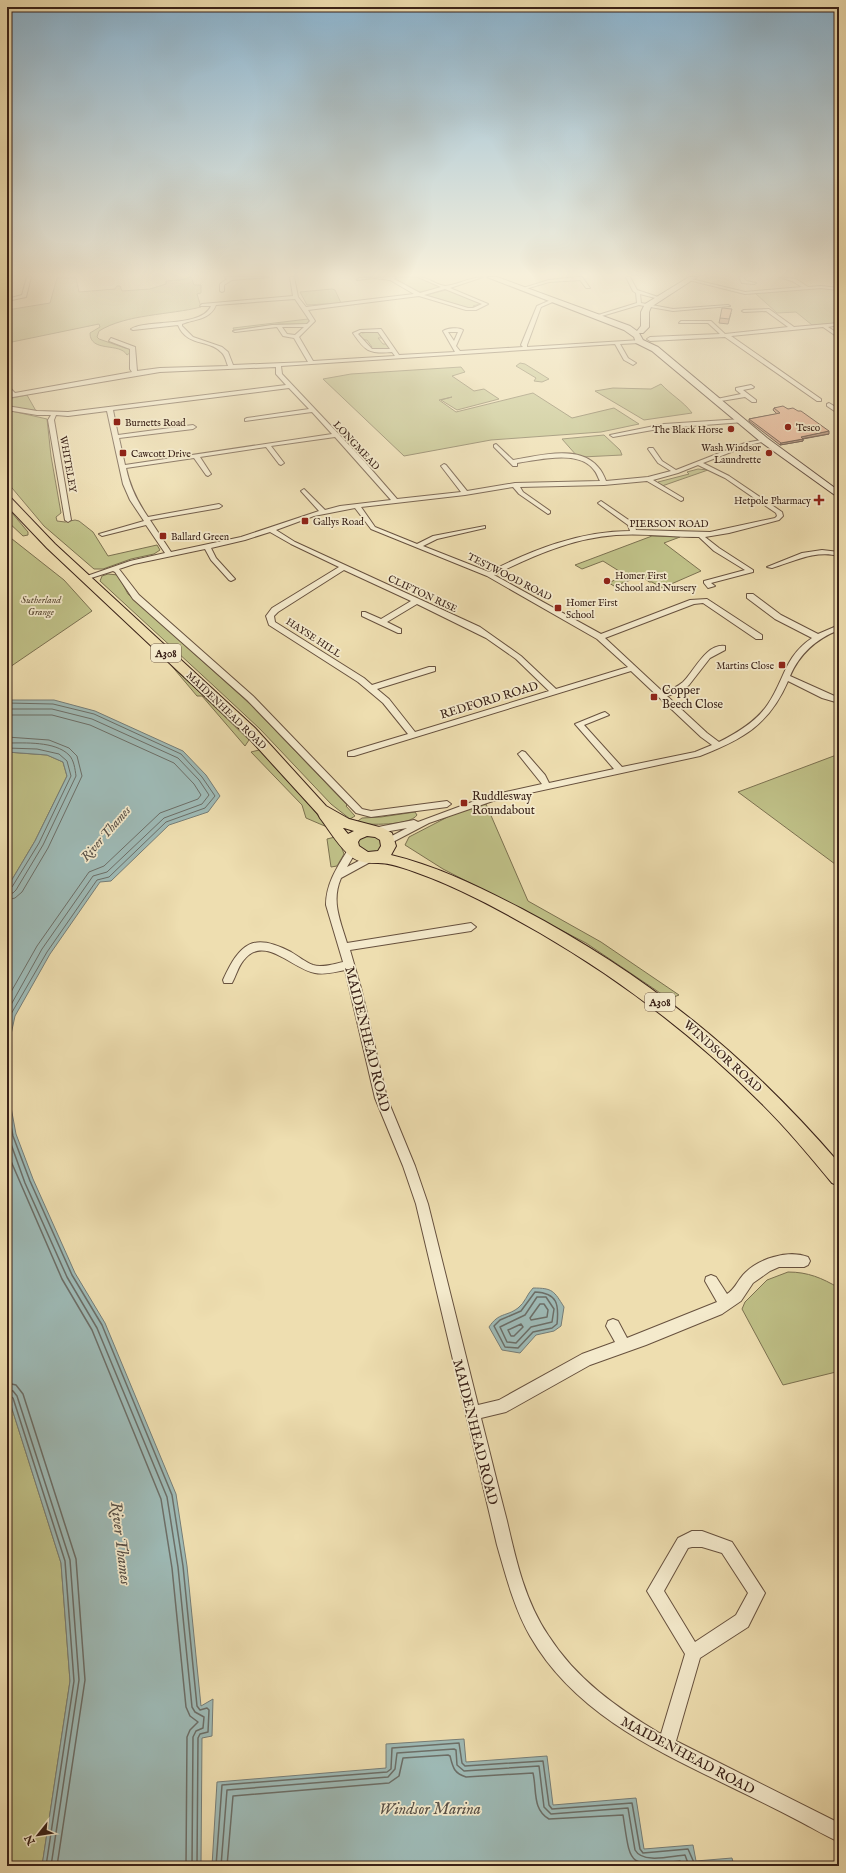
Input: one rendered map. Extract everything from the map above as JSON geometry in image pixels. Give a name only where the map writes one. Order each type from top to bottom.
[{"type":"main road","points":[[674,364],[764,440],[839,495]]},
{"type":"main road","name":"MAIDENHEAD ROAD","points":[[7,500],[41,536],[250,731],[321,809],[330,824],[352,849]]},
{"type":"main road","name":"MAIDENHEAD ROAD","points":[[321,809],[344,823],[371,830]]},
{"type":"main road","points":[[371,830],[384,834],[389,841],[388,850],[381,855],[373,857],[360,856],[352,849],[351,843],[355,836],[371,830]]},
{"type":"main road","name":"WINDSOR ROAD","points":[[389,841],[442,876],[567,940],[624,976],[663,1004],[714,1046],[758,1087],[802,1134],[839,1177]]},
{"type":"main road","name":"WINDSOR ROAD","points":[[373,857],[405,863],[442,876]]},
{"type":"street","points":[[134,364],[133,369],[135,373]]},
{"type":"street","points":[[7,396],[135,373],[288,364]]},
{"type":"street","points":[[769,364],[819,400]]},
{"type":"street","name":"LONGMEAD","points":[[279,365],[279,374],[395,501]]},
{"type":"street","points":[[7,386],[14,395]]},
{"type":"street","points":[[7,408],[54,414],[110,410],[290,386]]},
{"type":"street","points":[[751,387],[738,389],[746,395],[751,403],[762,401]]},
{"type":"street","points":[[715,400],[746,395]]},
{"type":"street","points":[[829,405],[839,412]]},
{"type":"street","points":[[110,410],[126,484],[133,500],[169,554]]},
{"type":"street","points":[[247,420],[312,410]]},
{"type":"street","name":"WHITELEY","points":[[54,414],[51,420],[66,518]]},
{"type":"street","points":[[613,435],[664,426],[742,421]]},
{"type":"street","points":[[116,437],[193,427]]},
{"type":"street","points":[[122,467],[336,436]]},
{"type":"street","points":[[86,578],[132,562],[242,539],[323,512],[357,506],[465,493],[515,485],[604,483],[648,478],[676,472],[700,464],[747,444],[764,440]]},
{"type":"street","points":[[268,446],[281,463]]},
{"type":"street","points":[[500,449],[514,464],[559,455],[577,457],[596,467],[604,483]]},
{"type":"street","points":[[651,449],[660,462],[676,472]]},
{"type":"street","points":[[197,457],[198,461],[208,474]]},
{"type":"street","name":"PIERSON ROAD","points":[[489,575],[510,563],[586,538],[614,533],[701,535],[720,533],[777,519],[780,516],[778,512],[727,477],[700,464]]},
{"type":"street","points":[[444,466],[465,493]]},
{"type":"street","points":[[648,478],[681,499]]},
{"type":"street","points":[[515,485],[521,493],[548,512]]},
{"type":"street","points":[[304,491],[323,512]]},
{"type":"street","points":[[601,503],[631,524],[634,533]]},
{"type":"street","points":[[102,534],[112,533],[148,521],[219,506]]},
{"type":"street","name":"TESTWOOD ROAD","points":[[357,506],[373,528],[489,575],[567,617],[600,637],[704,735],[718,745]]},
{"type":"street","points":[[418,546],[435,537],[474,527],[483,527]]},
{"type":"street","name":"CLIFTON RISE","points":[[272,530],[292,543],[500,642],[521,659],[554,692]]},
{"type":"street","points":[[701,535],[710,545],[736,563],[752,571],[706,582],[711,586]]},
{"type":"street","points":[[207,546],[213,559],[231,579]]},
{"type":"street","points":[[775,567],[818,551],[831,551],[839,554]]},
{"type":"street","name":"MAIDENHEAD ROAD","points":[[114,568],[120,572],[136,597],[250,698],[356,809],[362,813],[371,814],[447,804]]},
{"type":"street","name":"HAYSE HILL","points":[[344,568],[275,610],[270,616],[272,623],[372,688],[386,701],[413,735]]},
{"type":"street","points":[[750,596],[778,617],[817,637]]},
{"type":"street","points":[[382,622],[416,601]]},
{"type":"street","points":[[600,637],[694,602],[704,601],[760,637]]},
{"type":"street","points":[[749,605],[759,602]]},
{"type":"street","points":[[365,614],[398,631]]},
{"type":"street","points":[[371,830],[426,820],[491,798],[697,754],[718,745],[745,730],[769,709],[795,658],[817,637],[839,627]]},
{"type":"street","points":[[662,696],[677,690],[686,683],[707,656],[721,650]]},
{"type":"street","name":"REDFORD ROAD","points":[[351,754],[633,668]]},
{"type":"street","points":[[372,688],[427,669]]},
{"type":"street","points":[[786,677],[827,698],[839,702]]},
{"type":"street","points":[[605,715],[578,724],[589,740],[614,762],[620,771]]},
{"type":"street","points":[[528,757],[547,786]]},
{"type":"street","points":[[418,808],[426,820]]},
{"type":"street","points":[[389,841],[426,820]]},
{"type":"street","name":"MAIDENHEAD ROAD","points":[[352,849],[333,884],[330,899],[349,965],[381,1098],[409,1166],[422,1204],[511,1568],[524,1605],[541,1640],[563,1669],[588,1694],[620,1720],[666,1746],[803,1814],[839,1834]]},
{"type":"street","points":[[337,876],[352,866],[373,857]]},
{"type":"street","points":[[344,947],[471,927]]},
{"type":"street","points":[[228,980],[233,968],[243,954],[250,947],[258,944],[277,950],[313,969],[349,965]]},
{"type":"street","points":[[472,1413],[501,1407],[581,1362],[717,1309],[736,1296],[748,1279],[765,1267],[779,1261],[804,1261]]},
{"type":"street","points":[[711,1281],[725,1303]]},
{"type":"street","points":[[613,1326],[624,1346]]},
{"type":"street","points":[[666,1746],[693,1653],[742,1620],[757,1593],[727,1547],[702,1539],[692,1539],[683,1543],[655,1591],[693,1653]]},
{"type":"green space","points":[[518,364],[526,364],[549,379],[542,382],[534,381],[536,378],[516,366]]},
{"type":"green space","points":[[461,367],[465,372],[452,376],[474,391],[484,389],[499,399],[457,410],[441,400],[452,397],[439,400],[456,412],[533,393],[572,418],[614,408],[639,424],[601,432],[491,440],[404,456],[323,379],[351,374]]},
{"type":"green space","points":[[661,384],[692,413],[644,420],[595,391],[613,388],[651,389]]},
{"type":"green space","points":[[27,395],[36,411],[7,406],[7,399]]},
{"type":"green space","points":[[7,410],[47,419],[51,456],[61,513],[56,517],[57,521],[79,521],[93,532],[108,556],[157,545],[160,550],[154,554],[131,559],[103,569],[94,569],[44,526],[7,482]]},
{"type":"green space","points":[[604,435],[620,450],[622,455],[577,456],[562,439]]},
{"type":"green space","points":[[698,469],[708,470],[662,486],[658,482],[689,474],[687,472]]},
{"type":"green space","points":[[7,507],[28,532],[28,535],[23,536],[7,521]]},
{"type":"green space","name":"Sutherland Grange","points":[[7,535],[64,580],[92,611],[7,669]]},
{"type":"green space","points":[[652,536],[680,537],[664,543],[701,571],[662,588],[652,582],[649,582],[642,576],[614,586],[609,583],[622,576],[617,573],[619,571],[603,561],[582,569],[575,565]]},
{"type":"green space","points":[[108,574],[118,575],[128,594],[250,704],[347,805],[346,806],[355,816],[350,819],[331,804],[260,729],[100,581],[102,576]]},
{"type":"green space","points":[[170,664],[249,740],[245,746],[202,696],[197,696]]},
{"type":"green space","points":[[259,750],[313,809],[327,827],[306,818],[302,805],[251,752]]},
{"type":"green space","points":[[7,752],[47,755],[63,762],[67,776],[35,841],[7,888]]},
{"type":"green space","points":[[839,754],[839,867],[738,792]]},
{"type":"green space","points":[[486,804],[528,901],[601,942],[679,995],[669,999],[586,943],[443,869],[405,845],[409,837],[461,810]]},
{"type":"green space","points":[[415,812],[417,815],[413,819],[398,823],[355,823],[362,818]]},
{"type":"green space","points":[[372,834],[384,842],[378,852],[363,853],[356,843],[357,840]]},
{"type":"green space","points":[[335,837],[344,854],[337,866],[331,867],[327,839]]},
{"type":"green space","points":[[788,1272],[815,1276],[839,1288],[839,1370],[783,1385],[742,1309],[745,1302],[767,1280]]},
{"type":"green space","points":[[7,1393],[61,1563],[70,1681],[42,1866],[7,1866]]},
{"type":"water","name":"River Thames","points":[[7,700],[54,700],[95,711],[183,751],[206,775],[220,796],[208,812],[169,825],[111,881],[100,882],[50,954],[15,1016],[7,1053],[7,888],[35,841],[67,776],[63,762],[47,755],[7,752]]},
{"type":"water","name":"River Thames","points":[[7,1086],[16,1134],[33,1179],[75,1273],[105,1323],[176,1494],[187,1566],[201,1706],[213,1699],[212,1736],[202,1738],[201,1866],[42,1866],[70,1681],[61,1563],[7,1393]]},
{"type":"water","points":[[533,1288],[549,1290],[558,1297],[564,1307],[561,1326],[554,1331],[536,1335],[520,1353],[502,1350],[489,1327],[496,1319],[514,1311],[520,1306]]},
{"type":"water","name":"Windsor Marina","points":[[464,1739],[466,1762],[547,1756],[553,1805],[636,1798],[644,1849],[693,1845],[696,1861],[732,1858],[734,1866],[212,1866],[217,1782],[386,1768],[386,1744]]},
{"type":"building","name":"Tesco","points":[[783,406],[788,409],[793,408],[801,411],[829,431],[801,437],[803,439],[781,443],[749,419],[780,413],[774,408]]},
{"type":"place","name":"Burnetts Road","points":[[117,422]]},
{"type":"place","name":"Tesco","points":[[788,427]]},
{"type":"place","name":"The Black Horse","points":[[731,429]]},
{"type":"place","name":"Cawcott Drive","points":[[123,453]]},
{"type":"place","name":"Wash Windsor Laundrette","points":[[769,453]]},
{"type":"place","name":"Hetpole Pharmacy","points":[[819,500]]},
{"type":"place","name":"Gallys Road","points":[[305,521]]},
{"type":"place","name":"Ballard Green","points":[[163,536]]},
{"type":"place","name":"Homer First School and Nursery","points":[[607,581]]},
{"type":"place","name":"Homer First School","points":[[558,608]]},
{"type":"place","name":"Martins Close","points":[[782,665]]},
{"type":"place","name":"Copper Beech Close","points":[[654,697]]},
{"type":"place","name":"Ruddlesway Roundabout","points":[[464,803]]}]
